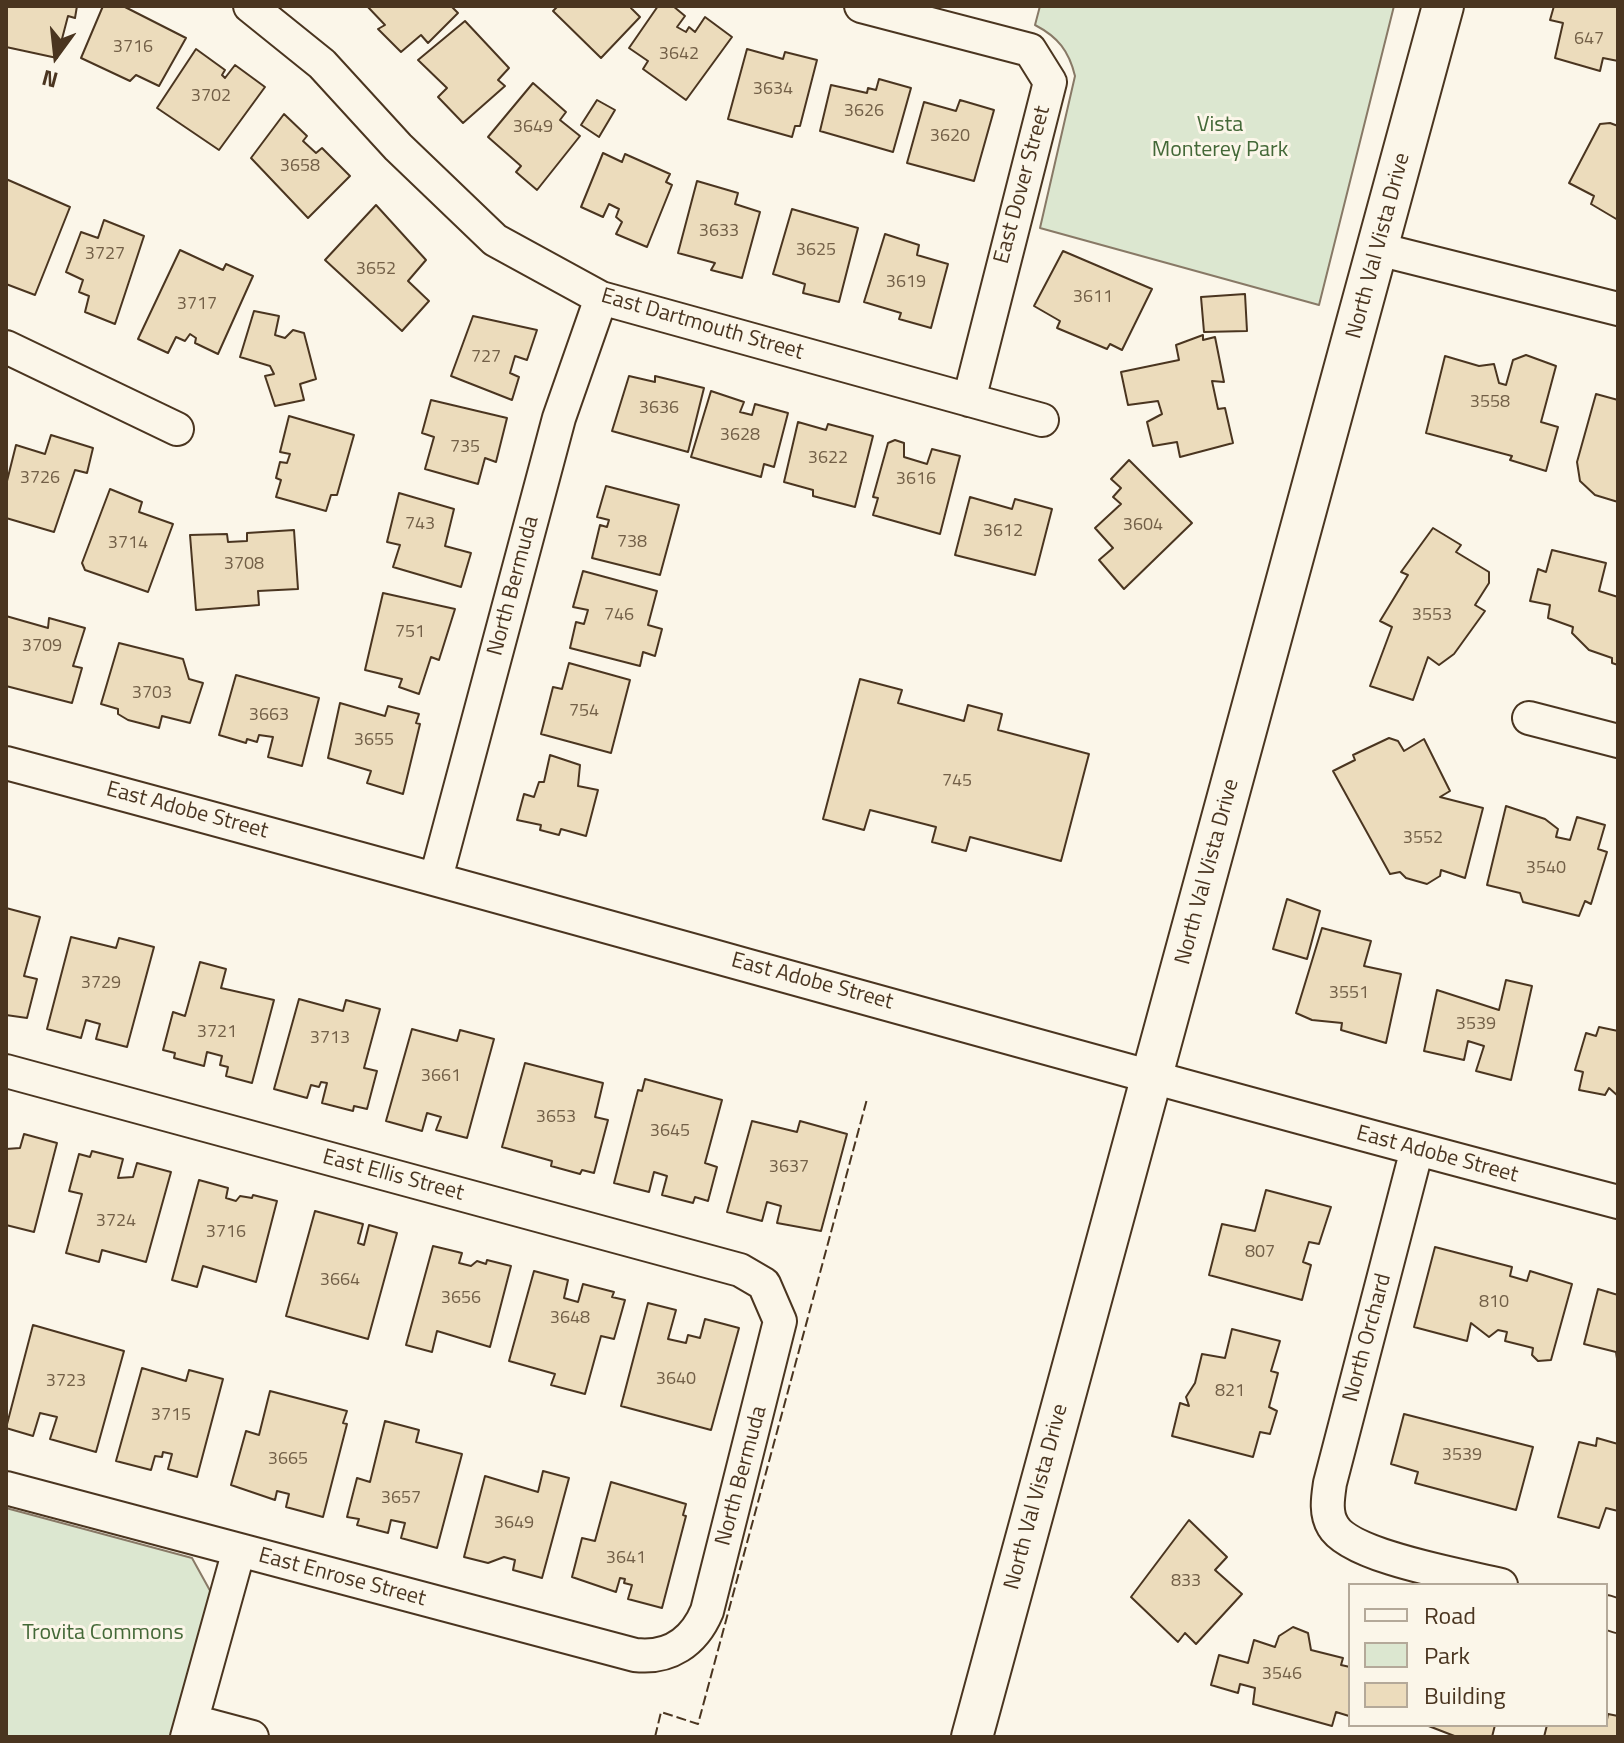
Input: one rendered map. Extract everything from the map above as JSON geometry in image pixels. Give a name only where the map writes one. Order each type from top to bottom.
[{"type":"main road","name":"North Val Vista Drive","points":[[972,1737],[1443,6]]},
{"type":"street","name":"East Dartmouth Street","points":[[250,6],[322,64],[398,147],[495,240],[601,298],[1042,420]]},
{"type":"street","name":"East Dover Street","points":[[861,6],[1030,50],[1050,82],[969,400]]},
{"type":"street","points":[[1378,249],[1618,309]]},
{"type":"street","name":"North Bermuda","points":[[436,878],[559,418],[601,298]]},
{"type":"street","points":[[6,347],[177,429]]},
{"type":"street","points":[[1529,718],[1618,741]]},
{"type":"street","name":"East Adobe Street","points":[[6,763],[1618,1202]]},
{"type":"street","name":"East Ellis Street","points":[[6,1071],[740,1270],[764,1284],[771,1295]]},
{"type":"street","name":"North Orchard","points":[[1417,1149],[1330,1483],[1328,1513],[1333,1528],[1358,1547],[1493,1583]]},
{"type":"street","name":"North Bermuda","points":[[678,1648],[696,1631],[707,1611],[760,1411],[780,1334],[778,1309],[771,1295]]},
{"type":"street","name":"East Enrose Street","points":[[6,1488],[635,1655],[648,1657],[678,1648]]},
{"type":"street","points":[[239,1550],[189,1729],[252,1737]]},
{"type":"green space","name":"Vista Monterey Park","points":[[1040,6],[1394,6],[1319,305],[1040,228],[1075,76],[1061,46],[1035,25]]},
{"type":"green space","name":"Trovita Commons","points":[[6,1508],[192,1558],[213,1596],[176,1737],[6,1737]]},
{"type":"building","points":[[6,6],[77,6],[75,18],[68,16],[57,58],[6,47]]},
{"type":"building","points":[[103,6],[123,6],[186,38],[159,86],[136,75],[130,81],[81,58]]},
{"type":"building","points":[[367,6],[451,6],[458,13],[428,43],[421,35],[401,52],[378,29],[385,25]]},
{"type":"building","points":[[558,6],[634,6],[631,8],[640,17],[601,58],[553,11]]},
{"type":"building","points":[[658,6],[673,6],[685,16],[677,27],[686,32],[689,27],[695,32],[705,17],[732,37],[686,100],[643,69],[648,61],[629,48]]},
{"type":"building","points":[[1554,6],[1618,6],[1618,61],[1603,58],[1600,71],[1555,58],[1563,23],[1550,20]]},
{"type":"building","points":[[465,21],[509,68],[498,80],[505,86],[463,123],[438,97],[447,88],[418,60]]},
{"type":"building","points":[[196,49],[225,70],[222,75],[225,78],[235,65],[265,87],[219,150],[157,108]]},
{"type":"building","points":[[747,49],[783,59],[785,52],[817,60],[800,126],[795,126],[792,137],[728,119]]},
{"type":"building","points":[[879,79],[911,88],[893,152],[820,131],[831,85],[867,93],[868,88],[876,90]]},
{"type":"building","points":[[533,83],[566,112],[560,120],[580,136],[537,190],[516,172],[521,166],[488,137]]},
{"type":"building","points":[[597,100],[615,110],[599,137],[581,125]]},
{"type":"building","points":[[960,100],[994,110],[974,181],[907,163],[924,102],[956,111]]},
{"type":"building","points":[[284,114],[307,136],[303,141],[316,153],[322,148],[350,176],[308,218],[251,158]]},
{"type":"building","points":[[1600,124],[1618,126],[1618,220],[1591,204],[1594,196],[1569,183]]},
{"type":"building","points":[[603,153],[622,162],[625,154],[670,174],[666,182],[672,185],[647,247],[616,234],[622,222],[616,217],[619,209],[609,204],[603,217],[581,207]]},
{"type":"building","points":[[6,179],[70,207],[35,295],[6,284]]},
{"type":"building","points":[[697,181],[738,193],[735,204],[760,212],[742,278],[711,270],[715,263],[678,253]]},
{"type":"building","points":[[376,205],[426,260],[408,281],[429,301],[402,331],[325,260]]},
{"type":"building","points":[[792,209],[858,228],[839,302],[803,293],[805,284],[773,274]]},
{"type":"building","points":[[104,220],[144,236],[115,324],[85,312],[89,296],[79,292],[83,280],[66,272],[81,232],[98,238]]},
{"type":"building","points":[[885,234],[919,245],[917,255],[948,264],[931,328],[899,319],[901,313],[864,302]]},
{"type":"building","points":[[180,250],[223,270],[226,264],[253,276],[218,354],[195,343],[196,338],[190,334],[185,341],[176,337],[168,353],[138,339]]},
{"type":"building","points":[[1063,251],[1152,289],[1122,350],[1110,344],[1107,349],[1057,328],[1060,321],[1034,306]]},
{"type":"building","points":[[1245,294],[1247,331],[1204,332],[1201,297]]},
{"type":"building","points":[[254,311],[279,316],[275,335],[285,338],[293,330],[304,333],[316,379],[300,384],[304,400],[275,406],[265,376],[274,374],[270,366],[240,357]]},
{"type":"building","points":[[473,316],[537,330],[527,360],[515,356],[510,373],[519,377],[512,400],[451,376]]},
{"type":"building","points":[[1203,335],[1203,340],[1215,337],[1224,382],[1212,381],[1218,409],[1225,408],[1233,443],[1180,457],[1177,442],[1153,446],[1147,422],[1162,414],[1158,401],[1128,405],[1121,372],[1179,360],[1176,345]]},
{"type":"building","points":[[1526,355],[1556,366],[1541,422],[1558,427],[1546,471],[1510,460],[1512,456],[1426,433],[1445,356],[1479,366],[1494,364],[1499,383],[1506,385],[1513,360]]},
{"type":"building","points":[[629,376],[655,382],[655,376],[704,388],[688,452],[612,431]]},
{"type":"building","points":[[711,391],[744,402],[740,412],[752,415],[755,404],[788,413],[774,467],[764,464],[761,477],[691,457]]},
{"type":"building","points":[[1596,394],[1618,400],[1618,502],[1595,495],[1580,481],[1577,462]]},
{"type":"building","points":[[431,400],[507,418],[496,462],[485,458],[478,484],[425,469],[434,437],[422,433]]},
{"type":"building","points":[[289,416],[354,435],[337,495],[331,495],[326,511],[276,497],[281,480],[276,478],[280,462],[287,463],[290,454],[280,452]]},
{"type":"building","points":[[798,422],[826,430],[828,424],[873,436],[855,507],[813,496],[813,490],[784,482]]},
{"type":"building","points":[[51,435],[93,448],[87,473],[75,470],[54,532],[6,518],[6,485],[16,445],[45,454]]},
{"type":"building","points":[[895,440],[904,443],[904,457],[927,464],[932,449],[960,456],[940,534],[873,515],[878,498],[873,497],[888,443]]},
{"type":"building","points":[[1129,460],[1192,523],[1124,589],[1099,560],[1113,548],[1095,528],[1121,504],[1113,497],[1121,488],[1111,479]]},
{"type":"building","points":[[606,486],[679,505],[660,575],[592,558],[600,525],[607,527],[609,520],[597,517]]},
{"type":"building","points":[[110,489],[142,502],[139,512],[173,524],[148,592],[85,570],[82,563]]},
{"type":"building","points":[[399,493],[454,509],[445,546],[471,553],[461,587],[393,567],[400,545],[387,542]]},
{"type":"building","points":[[970,497],[1012,509],[1015,499],[1052,509],[1035,575],[955,555]]},
{"type":"building","points":[[1433,528],[1461,545],[1456,552],[1489,572],[1489,583],[1475,605],[1485,611],[1454,654],[1439,665],[1428,657],[1413,700],[1370,686],[1392,627],[1380,621],[1408,575],[1401,572]]},
{"type":"building","points":[[294,530],[298,589],[258,591],[259,605],[196,610],[190,535],[227,534],[228,542],[247,541],[247,533]]},
{"type":"building","points":[[1552,550],[1606,563],[1599,591],[1618,597],[1618,665],[1612,663],[1612,658],[1589,650],[1572,633],[1573,627],[1548,618],[1550,605],[1530,601],[1538,569],[1546,572]]},
{"type":"building","points":[[583,571],[657,591],[648,625],[662,629],[655,656],[643,652],[640,666],[570,648],[576,622],[584,624],[588,610],[573,607]]},
{"type":"building","points":[[383,593],[455,609],[439,660],[431,657],[419,694],[399,687],[402,679],[365,670]]},
{"type":"building","points":[[6,616],[48,628],[49,618],[85,628],[73,666],[82,668],[72,703],[6,686]]},
{"type":"building","points":[[119,643],[183,659],[189,679],[203,683],[190,723],[162,716],[159,728],[128,720],[118,714],[118,709],[101,704]]},
{"type":"building","points":[[569,663],[630,680],[611,753],[541,734],[553,687],[562,689]]},
{"type":"building","points":[[236,675],[319,698],[302,766],[268,757],[273,737],[259,735],[257,742],[247,739],[246,743],[219,735]]},
{"type":"building","points":[[860,679],[902,690],[898,703],[964,721],[968,705],[1002,714],[998,730],[1089,754],[1061,861],[970,837],[966,851],[932,842],[936,827],[870,810],[864,830],[823,819]]},
{"type":"building","points":[[340,703],[385,716],[388,706],[419,714],[416,723],[420,724],[403,794],[367,783],[371,771],[328,758]]},
{"type":"building","points":[[1389,738],[1398,741],[1404,751],[1424,739],[1450,791],[1440,797],[1483,808],[1465,878],[1441,870],[1440,876],[1427,884],[1406,878],[1400,872],[1390,874],[1333,771],[1355,760],[1353,755]]},
{"type":"building","points":[[550,755],[580,765],[578,786],[598,790],[586,836],[561,829],[559,835],[540,830],[541,825],[517,820],[524,794],[534,797],[539,782],[544,782]]},
{"type":"building","points":[[1506,806],[1545,819],[1558,829],[1556,837],[1570,840],[1577,817],[1605,825],[1598,849],[1607,852],[1591,904],[1585,901],[1579,916],[1523,902],[1520,893],[1487,885]]},
{"type":"building","points":[[1287,899],[1320,911],[1307,959],[1273,949]]},
{"type":"building","points":[[6,908],[40,917],[24,976],[37,979],[27,1018],[6,1015]]},
{"type":"building","points":[[1322,928],[1371,941],[1364,966],[1401,974],[1386,1043],[1341,1030],[1342,1023],[1312,1020],[1296,1013]]},
{"type":"building","points":[[71,937],[116,948],[119,938],[154,947],[127,1047],[96,1039],[100,1024],[86,1020],[81,1038],[47,1029]]},
{"type":"building","points":[[200,962],[226,969],[221,988],[274,1000],[252,1083],[226,1076],[228,1067],[220,1065],[222,1056],[207,1052],[204,1066],[174,1058],[175,1053],[163,1050],[173,1012],[185,1016]]},
{"type":"building","points":[[1506,980],[1532,986],[1511,1080],[1476,1071],[1484,1046],[1468,1041],[1464,1060],[1424,1051],[1437,990],[1499,1010]]},
{"type":"building","points":[[299,999],[343,1011],[346,1000],[380,1009],[364,1068],[377,1071],[367,1109],[354,1106],[353,1111],[322,1103],[327,1083],[321,1082],[319,1087],[311,1085],[307,1098],[274,1089]]},
{"type":"building","points":[[1599,1027],[1618,1031],[1618,1096],[1609,1088],[1605,1095],[1579,1090],[1583,1072],[1575,1070],[1586,1033],[1596,1036]]},
{"type":"building","points":[[412,1029],[457,1041],[460,1030],[494,1039],[467,1138],[436,1130],[441,1117],[427,1113],[422,1131],[386,1121]]},
{"type":"building","points":[[525,1063],[603,1083],[595,1117],[608,1120],[594,1173],[582,1170],[580,1174],[551,1166],[552,1161],[502,1147]]},
{"type":"building","points":[[645,1079],[722,1100],[705,1163],[717,1167],[708,1201],[695,1197],[693,1203],[662,1195],[667,1176],[654,1172],[649,1192],[614,1183],[638,1090],[642,1091]]},
{"type":"building","points":[[752,1121],[797,1132],[800,1121],[847,1134],[821,1231],[777,1223],[781,1206],[767,1202],[762,1221],[727,1212]]},
{"type":"building","points":[[24,1134],[57,1143],[34,1232],[6,1225],[6,1149],[20,1148]]},
{"type":"building","points":[[92,1151],[123,1159],[118,1178],[133,1177],[137,1163],[171,1172],[146,1262],[102,1250],[99,1262],[66,1253],[82,1194],[69,1191],[79,1154],[90,1157]]},
{"type":"building","points":[[199,1180],[228,1188],[226,1198],[236,1201],[240,1196],[252,1198],[253,1195],[277,1201],[256,1282],[203,1266],[197,1287],[172,1280]]},
{"type":"building","points":[[1266,1190],[1331,1207],[1319,1244],[1309,1242],[1303,1262],[1311,1265],[1302,1300],[1209,1275],[1222,1224],[1255,1231]]},
{"type":"building","points":[[315,1211],[363,1224],[358,1243],[364,1245],[369,1225],[397,1233],[368,1339],[286,1316]]},
{"type":"building","points":[[433,1246],[462,1253],[459,1263],[471,1266],[477,1261],[486,1264],[487,1260],[511,1266],[490,1347],[437,1331],[432,1352],[406,1345]]},
{"type":"building","points":[[1435,1247],[1512,1267],[1510,1276],[1527,1281],[1530,1271],[1572,1284],[1551,1360],[1538,1361],[1532,1355],[1533,1348],[1505,1341],[1507,1332],[1498,1330],[1489,1337],[1471,1323],[1467,1341],[1414,1327]]},
{"type":"building","points":[[534,1271],[568,1280],[564,1298],[578,1302],[583,1284],[614,1292],[612,1297],[625,1300],[614,1339],[601,1336],[585,1394],[551,1385],[555,1374],[509,1361]]},
{"type":"building","points":[[1598,1289],[1618,1295],[1618,1365],[1616,1352],[1584,1344]]},
{"type":"building","points":[[648,1303],[676,1310],[668,1339],[686,1343],[688,1335],[700,1338],[705,1319],[739,1328],[711,1430],[621,1406]]},
{"type":"building","points":[[33,1325],[124,1351],[96,1452],[50,1439],[57,1417],[40,1413],[33,1436],[6,1428]]},
{"type":"building","points":[[1232,1329],[1280,1341],[1271,1371],[1278,1373],[1269,1407],[1277,1411],[1270,1434],[1260,1432],[1253,1457],[1172,1436],[1180,1403],[1189,1406],[1186,1397],[1195,1383],[1202,1354],[1225,1358]]},
{"type":"building","points":[[142,1368],[186,1381],[189,1370],[223,1379],[197,1477],[168,1469],[172,1454],[163,1452],[162,1457],[155,1456],[151,1470],[116,1461]]},
{"type":"building","points":[[270,1391],[347,1411],[343,1423],[347,1424],[323,1517],[286,1507],[289,1494],[277,1491],[275,1500],[231,1485],[246,1431],[259,1435]]},
{"type":"building","points":[[1404,1414],[1533,1447],[1516,1510],[1415,1483],[1418,1472],[1391,1464]]},
{"type":"building","points":[[385,1421],[419,1430],[416,1442],[462,1454],[437,1548],[401,1538],[405,1523],[391,1520],[388,1533],[357,1525],[359,1519],[347,1517],[357,1478],[370,1482]]},
{"type":"building","points":[[1597,1438],[1618,1444],[1618,1511],[1606,1508],[1599,1528],[1558,1517],[1579,1442],[1596,1446]]},
{"type":"building","points":[[543,1471],[569,1478],[542,1578],[513,1570],[515,1560],[504,1557],[488,1563],[464,1557],[485,1476],[538,1492]]},
{"type":"building","points":[[611,1482],[686,1504],[683,1515],[686,1516],[662,1608],[628,1599],[632,1585],[624,1583],[625,1579],[620,1578],[616,1592],[572,1577],[582,1538],[595,1541]]},
{"type":"building","points":[[1189,1520],[1227,1557],[1215,1570],[1242,1594],[1196,1644],[1185,1633],[1178,1642],[1131,1597]]},
{"type":"building","points":[[1293,1627],[1308,1633],[1311,1650],[1343,1658],[1341,1665],[1348,1667],[1348,1716],[1336,1712],[1332,1726],[1253,1704],[1255,1688],[1240,1684],[1238,1693],[1211,1685],[1219,1655],[1248,1663],[1254,1640],[1275,1647],[1279,1636]]},
{"type":"building","points":[[1608,1714],[1618,1716],[1618,1737],[1544,1737],[1546,1727],[1608,1727]]},
{"type":"building","points":[[1431,1727],[1494,1727],[1492,1737],[1457,1737]]},
{"type":"fence","points":[[655,1737],[661,1712],[698,1724],[867,1099]]}]
